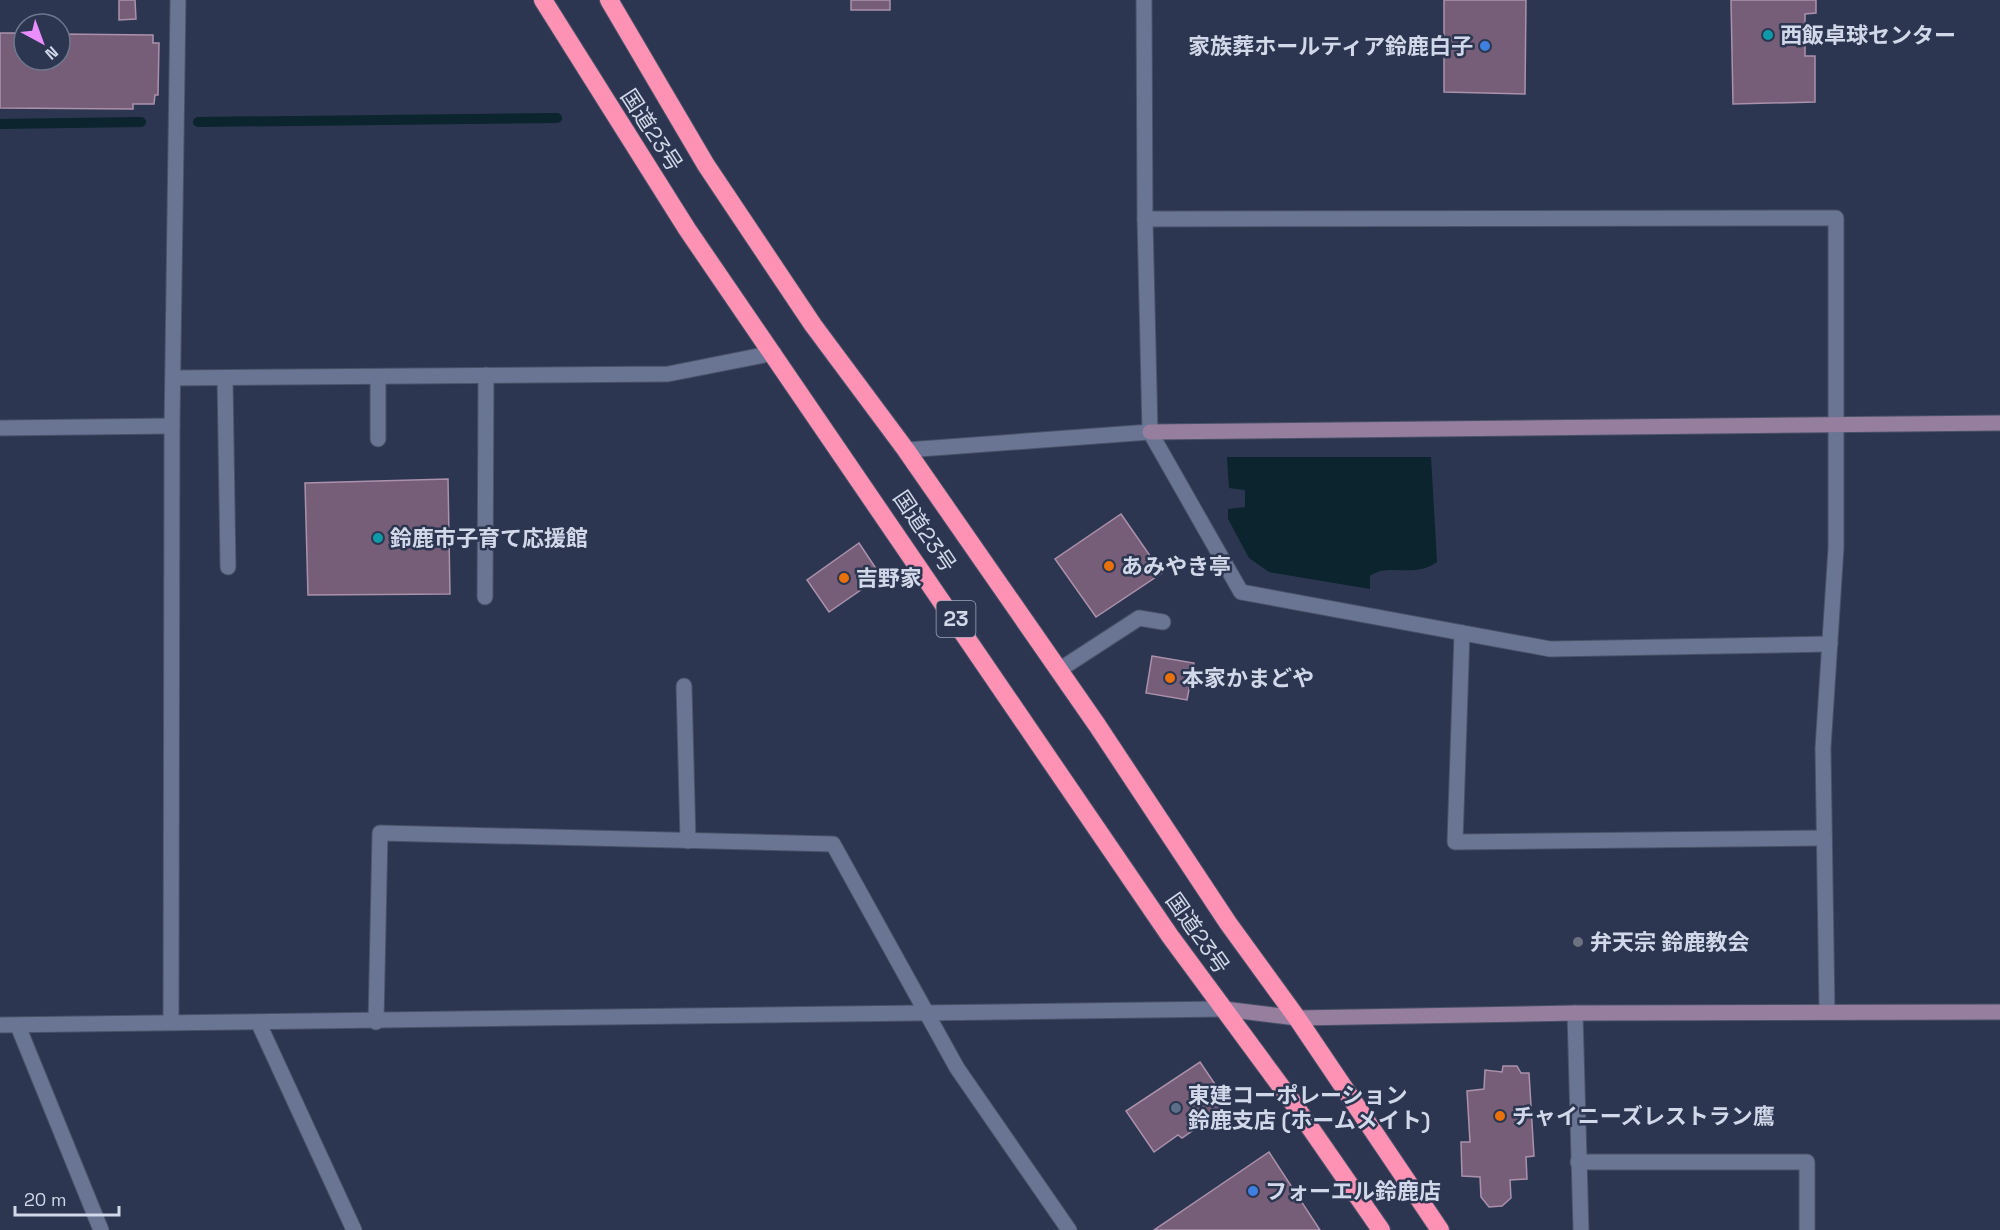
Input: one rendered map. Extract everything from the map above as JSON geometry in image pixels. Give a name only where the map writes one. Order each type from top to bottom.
[{"type":"highway","name":"国道23号","points":[[543,0],[636,151],[1170,936],[1292,1100],[1381,1230]]},
{"type":"highway","name":"国道23号","points":[[609,0],[706,165],[813,325],[906,450],[1059,670],[1228,923],[1297,1018],[1440,1230]]},
{"type":"street","points":[[171,1022],[172,426],[178,0]]},
{"type":"street","points":[[1144,0],[1145,219],[1150,432],[1241,592],[1550,650],[1830,644]]},
{"type":"street","points":[[1145,219],[1836,218],[1836,548],[1823,748],[1827,1011]]},
{"type":"street","points":[[173,378],[668,374],[774,353]]},
{"type":"street","points":[[485,597],[486,375]]},
{"type":"street","points":[[378,377],[378,439]]},
{"type":"street","points":[[225,378],[228,567]]},
{"type":"street","points":[[906,450],[1150,432],[2000,423]]},
{"type":"street","points":[[0,428],[172,426]]},
{"type":"street","points":[[1059,670],[1139,618],[1163,622]]},
{"type":"street","points":[[1462,633],[1455,842],[1824,838]]},
{"type":"street","points":[[684,686],[688,841]]},
{"type":"street","points":[[376,1022],[380,833],[833,844],[957,1068],[1069,1230]]},
{"type":"street","points":[[0,1025],[171,1022],[259,1024],[1224,1009],[1297,1018],[1575,1013],[2000,1012]]},
{"type":"street","points":[[1575,1013],[1581,1230]]},
{"type":"street","points":[[259,1024],[354,1230]]},
{"type":"street","points":[[18,1026],[101,1230]]},
{"type":"street","points":[[1578,1162],[1807,1162],[1808,1230]]},
{"type":"water","points":[[1227,457],[1431,457],[1437,562],[1419,569],[1377,572],[1370,576],[1370,589],[1269,572],[1249,558],[1228,519],[1228,509],[1245,507],[1245,490],[1229,488]]},
{"type":"building","points":[[119,0],[135,0],[136,19],[119,20]]},
{"type":"building","points":[[851,0],[890,0],[890,10],[851,10]]},
{"type":"building","name":"家族葬ホールティア鈴鹿白子","points":[[1444,0],[1526,0],[1525,94],[1444,92]]},
{"type":"building","name":"西飯卓球センター","points":[[1731,0],[1816,0],[1816,13],[1805,14],[1805,56],[1815,56],[1815,102],[1733,104]]},
{"type":"building","points":[[0,33],[12,33],[12,72],[72,72],[72,34],[153,35],[153,43],[159,43],[158,95],[155,95],[154,104],[133,104],[133,109],[0,108]]},
{"type":"building","name":"鈴鹿市子育て応援館","points":[[448,479],[450,594],[308,595],[305,483]]},
{"type":"building","name":"あみやき亭","points":[[1121,514],[1162,573],[1096,617],[1055,559]]},
{"type":"building","name":"吉野家","points":[[859,543],[881,576],[829,612],[807,580]]},
{"type":"building","name":"本家かまどや","points":[[1152,656],[1194,663],[1187,700],[1146,693]]},
{"type":"building","name":"東建コーポレーション 鈴鹿支店 (ホームメイト)","points":[[1200,1062],[1227,1102],[1220,1107],[1222,1110],[1182,1138],[1178,1135],[1154,1152],[1126,1111]]},
{"type":"building","name":"チャイニーズレストラン鷹","points":[[1503,1066],[1517,1066],[1521,1073],[1529,1073],[1534,1156],[1526,1157],[1527,1179],[1510,1180],[1511,1198],[1502,1206],[1489,1207],[1481,1197],[1480,1177],[1462,1176],[1461,1142],[1470,1142],[1467,1091],[1484,1089],[1485,1070],[1502,1072]]},
{"type":"building","name":"フォーエル鈴鹿店","points":[[1269,1152],[1320,1230],[1154,1230]]},
{"type":"waterway","points":[[198,122],[557,118]]},
{"type":"waterway","points":[[0,124],[141,122]]},
{"type":"place","name":"西飯卓球センター","points":[[1768,35]]},
{"type":"place","name":"家族葬ホールティア鈴鹿白子","points":[[1485,46]]},
{"type":"place","name":"鈴鹿市子育て応援館","points":[[378,538]]},
{"type":"place","name":"あみやき亭","points":[[1109,566]]},
{"type":"place","name":"吉野家","points":[[844,578]]},
{"type":"place","name":"本家かまどや","points":[[1170,678]]},
{"type":"place","name":"弁天宗 鈴鹿教会","points":[[1578,942]]},
{"type":"place","name":"東建コーポレーション 鈴鹿支店 (ホームメイト)","points":[[1176,1108]]},
{"type":"place","name":"チャイニーズレストラン鷹","points":[[1500,1116]]},
{"type":"place","name":"フォーエル鈴鹿店","points":[[1253,1191]]}]
